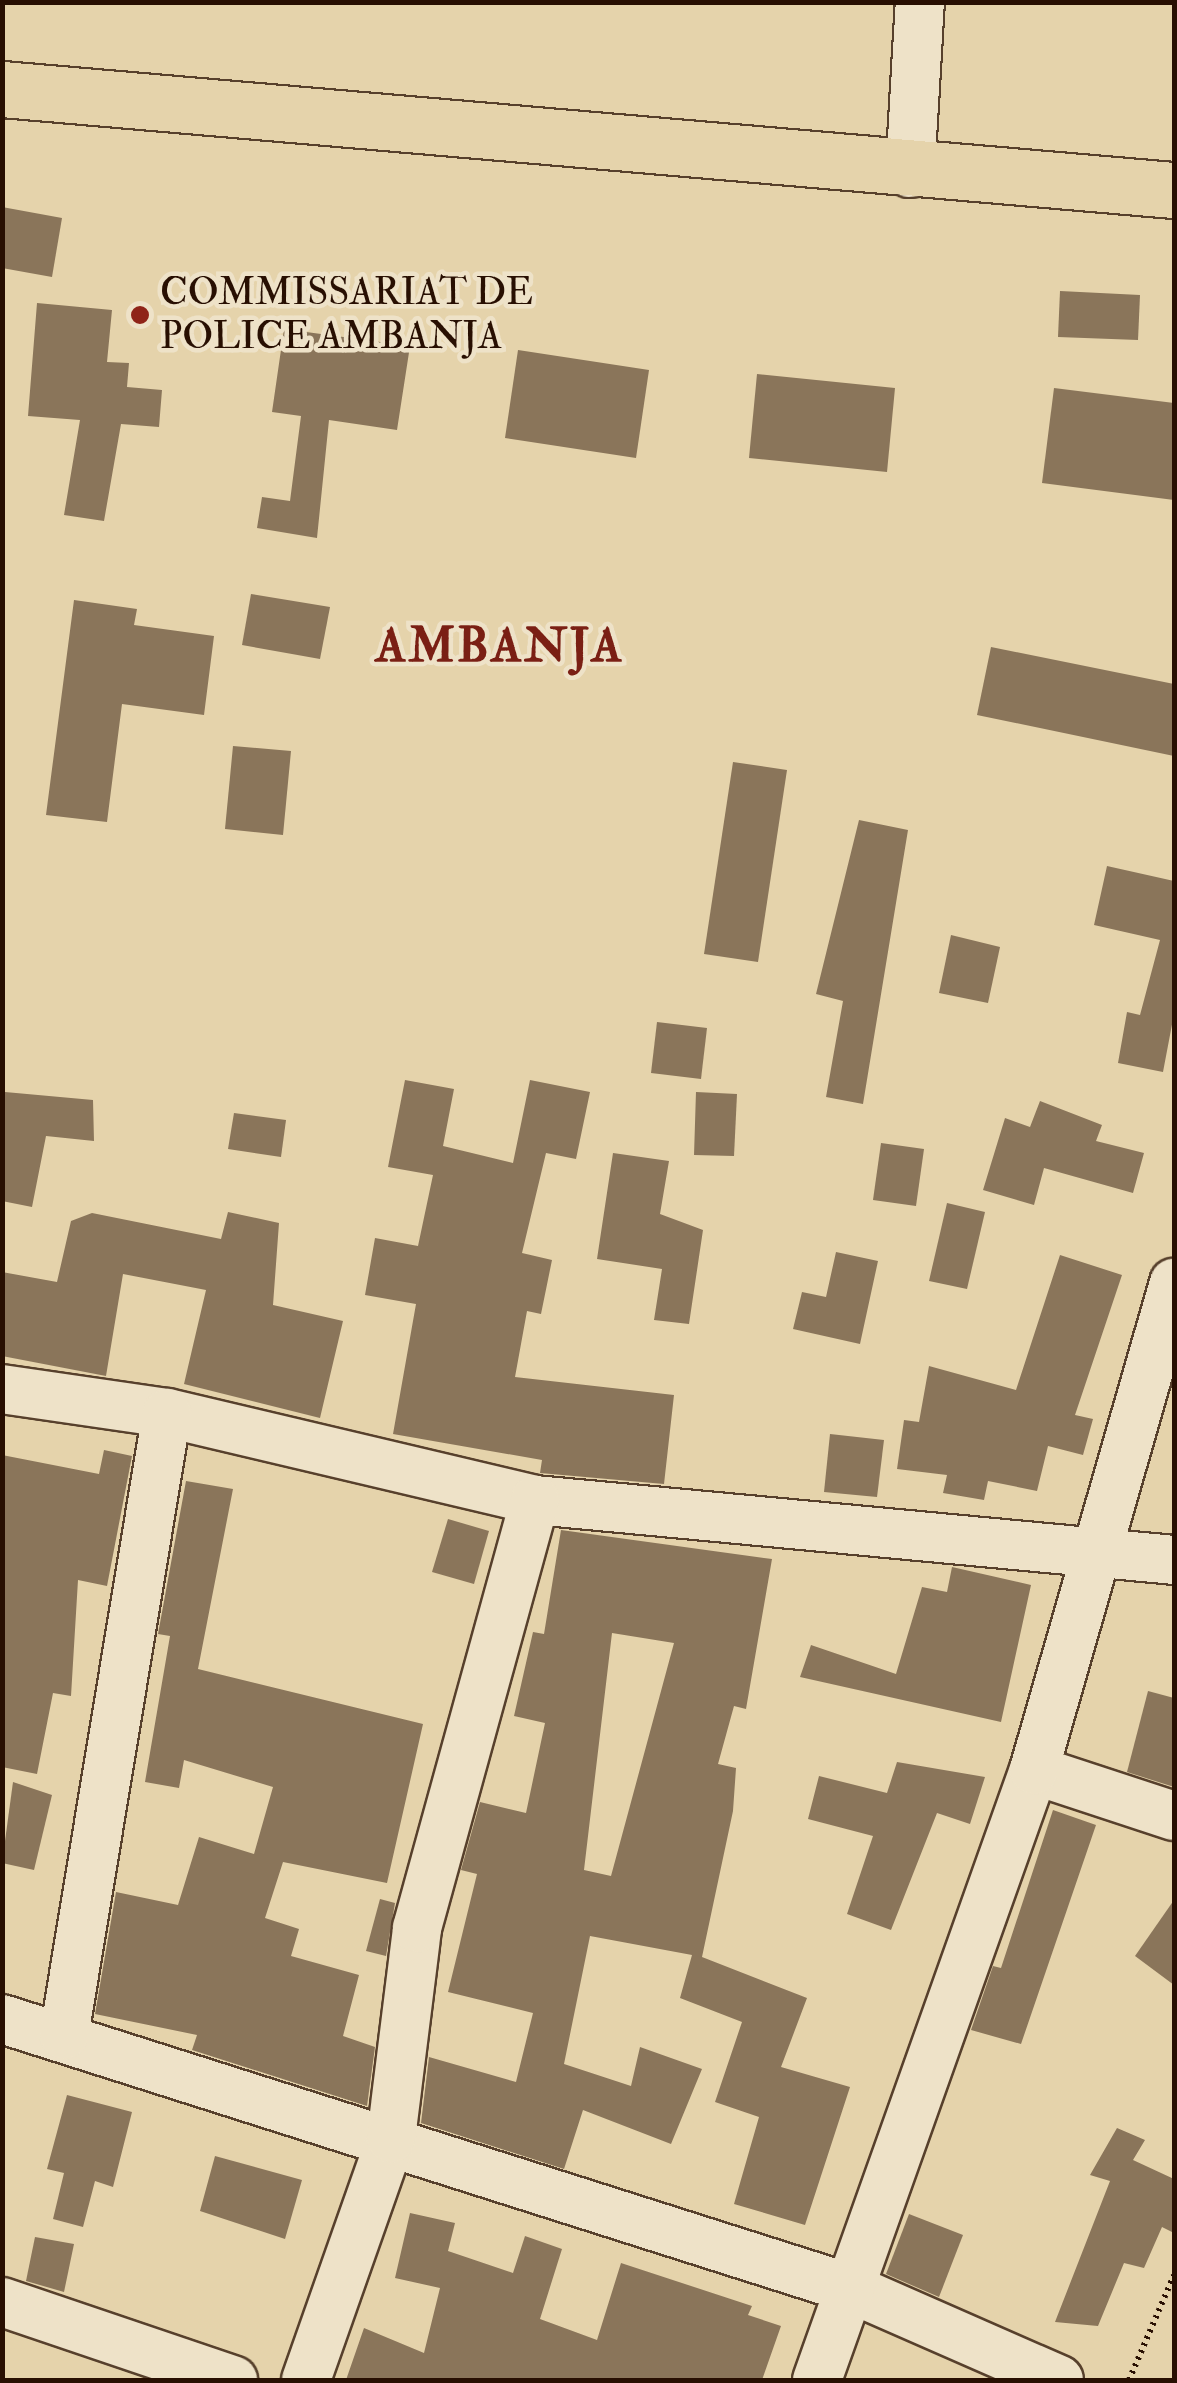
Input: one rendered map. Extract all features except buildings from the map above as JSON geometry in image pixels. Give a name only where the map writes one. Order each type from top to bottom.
[{"type":"main road","points":[[2,89],[910,173],[1174,190]]},
{"type":"street","points":[[910,173],[920,2]]},
{"type":"street","points":[[817,2380],[1034,1770],[1174,1283]]},
{"type":"street","points":[[2,1389],[167,1412],[536,1500],[1174,1560]]},
{"type":"street","points":[[64,2035],[167,1412]]},
{"type":"street","points":[[306,2380],[391,2138],[417,1928],[536,1500]]},
{"type":"street","points":[[1034,1770],[1174,1816]]},
{"type":"street","points":[[2,2020],[64,2035],[391,2138],[852,2289],[1059,2380]]},
{"type":"street","points":[[2,2302],[232,2380]]},
{"type":"path","points":[[1129,2380],[1174,2276]]},
{"type":"place","name":"COMMISSARIAT DE POLICE AMBANJA","points":[[140,315]]},
{"type":"district","name":"AMBANJA","points":[[500,647]]}]
